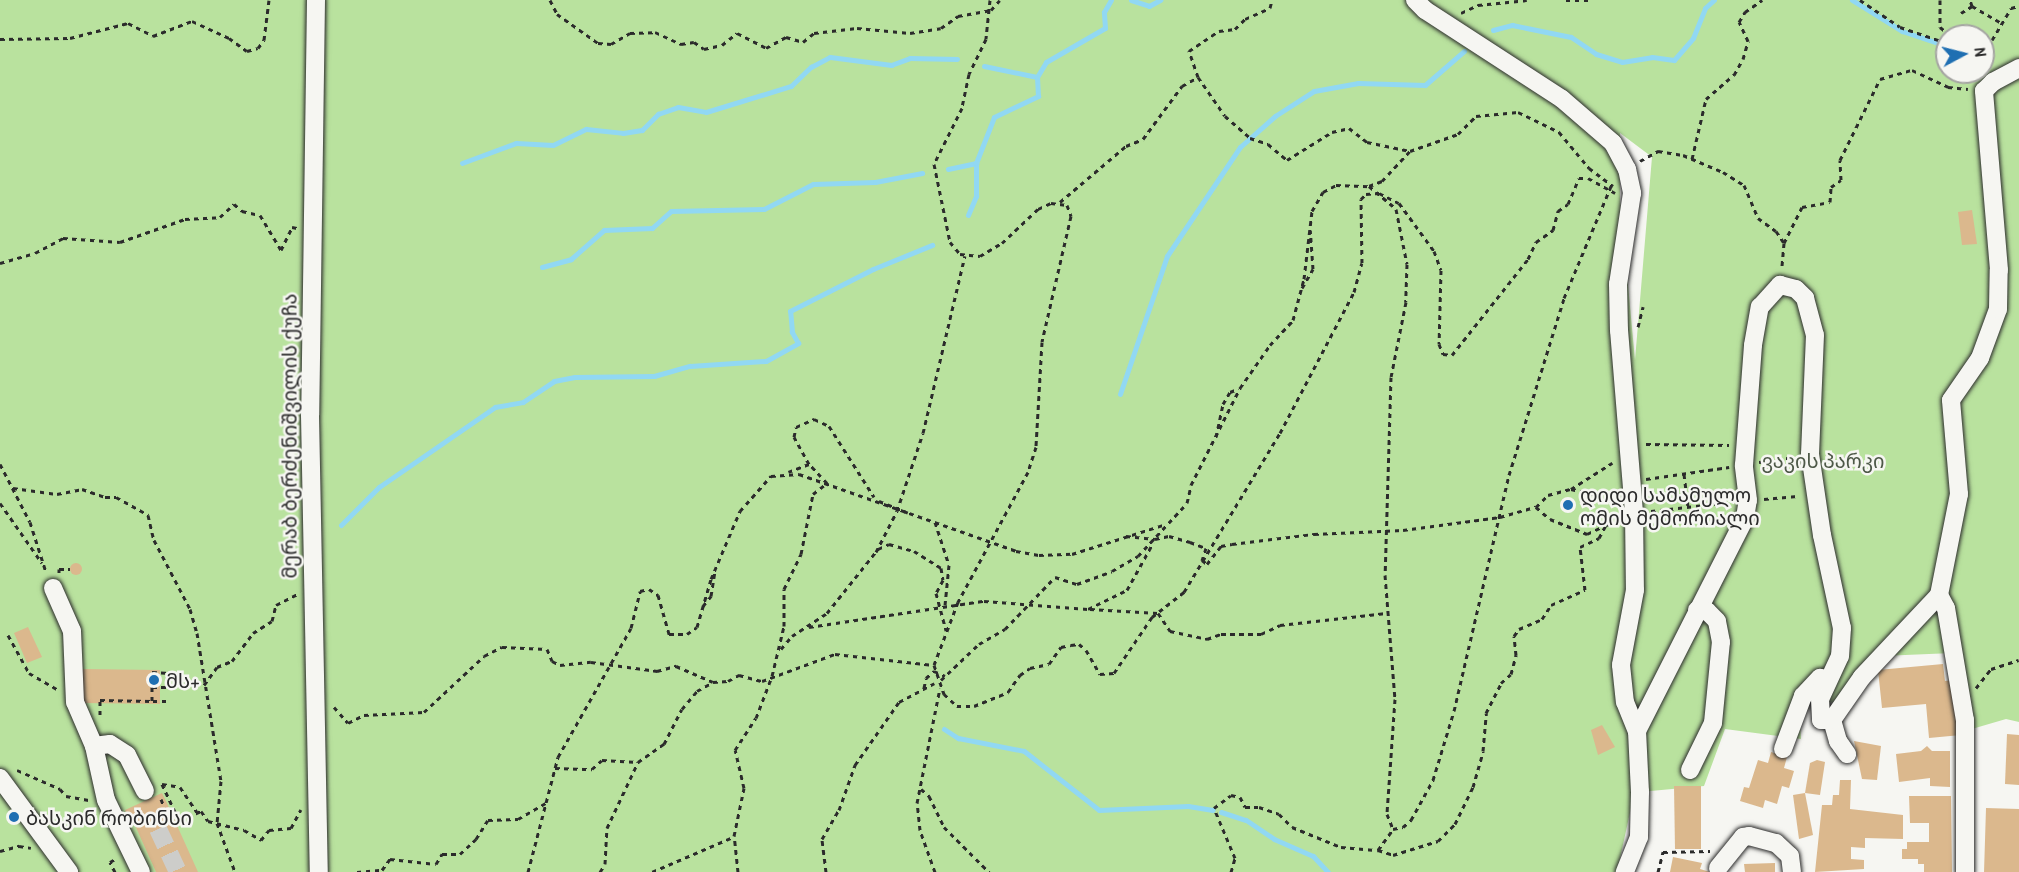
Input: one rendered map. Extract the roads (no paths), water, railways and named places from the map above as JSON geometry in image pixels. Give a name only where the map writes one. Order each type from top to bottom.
[{"type":"street","name":"მერაბ ბერძენიშვილის ქუჩა","points":[[316,0],[313,230],[313,698],[319,872]]},
{"type":"street","points":[[1415,0],[1562,99],[1613,143],[1627,169],[1632,193],[1618,284],[1619,330],[1634,519],[1635,590],[1621,665],[1625,702],[1636,731],[1639,837],[1625,872]]},
{"type":"street","points":[[1832,720],[1872,666],[1939,595],[1959,478],[1951,400],[1980,358],[1998,309],[1999,270],[1984,91],[1993,82],[2019,69]]},
{"type":"street","points":[[1636,731],[1745,518],[1749,499],[1745,466],[1750,378],[1760,307],[1771,292],[1786,284],[1805,298],[1815,335],[1807,457],[1812,493],[1842,628],[1840,656],[1826,681],[1819,714],[1821,720],[1832,720]]},
{"type":"street","points":[[53,588],[72,631],[75,702],[94,746],[106,800],[141,872]]},
{"type":"street","points":[[1939,595],[1946,608],[1960,690],[1965,742],[1965,872]]},
{"type":"street","points":[[1690,770],[1713,723],[1721,642],[1717,621],[1707,611],[1697,610]]},
{"type":"street","points":[[1862,698],[1872,666]]},
{"type":"street","points":[[1783,749],[1803,696],[1820,678],[1826,681]]},
{"type":"street","points":[[1832,720],[1838,741],[1847,754]]},
{"type":"street","points":[[94,746],[110,744],[127,755],[156,789]]},
{"type":"street","points":[[3,773],[69,872]]},
{"type":"street","points":[[1718,868],[1743,837],[1749,836],[1776,843],[1790,856],[1793,869]]},
{"type":"waterway","points":[[968,215],[976,196],[976,163],[994,117],[1038,96],[1037,77],[1046,62],[1105,28],[1104,12],[1111,0]]},
{"type":"waterway","points":[[1131,0],[1149,6],[1160,0]]},
{"type":"waterway","points":[[1493,30],[1512,25],[1571,37],[1596,54],[1622,62],[1652,57],[1674,60],[1693,38],[1705,8],[1714,0]]},
{"type":"waterway","points":[[1852,0],[1902,31],[1935,42]]},
{"type":"waterway","points":[[1120,394],[1167,256],[1240,147],[1275,116],[1314,91],[1358,83],[1425,85],[1464,51]]},
{"type":"waterway","points":[[462,163],[516,143],[553,145],[586,129],[623,133],[642,130],[658,114],[678,107],[706,112],[791,86],[811,67],[830,57],[891,65],[910,58],[957,59]]},
{"type":"waterway","points":[[984,66],[1037,77]]},
{"type":"waterway","points":[[948,169],[976,163]]},
{"type":"waterway","points":[[542,267],[571,259],[604,230],[652,228],[671,211],[764,209],[813,184],[875,182],[922,173]]},
{"type":"waterway","points":[[341,525],[379,487],[495,407],[523,402],[554,381],[575,377],[654,376],[690,366],[766,361],[798,343],[792,332],[790,311],[873,269],[932,245]]},
{"type":"waterway","points":[[944,729],[958,738],[1024,751],[1099,810],[1188,806],[1213,810]]},
{"type":"waterway","points":[[1221,812],[1246,820],[1274,839],[1313,856],[1328,872]]},
{"type":"tunnel","points":[[158,829],[178,872]]},
{"type":"place","name":"დიდი სამამულო ომის მემორიალი","points":[[1568,505]]},
{"type":"place","name":"მს+","points":[[154,680]]},
{"type":"place","name":"ბასკინ რობინსი","points":[[14,817]]},
{"type":"park label","name":"ვაკის პარკი","points":[[1823,460]]}]
